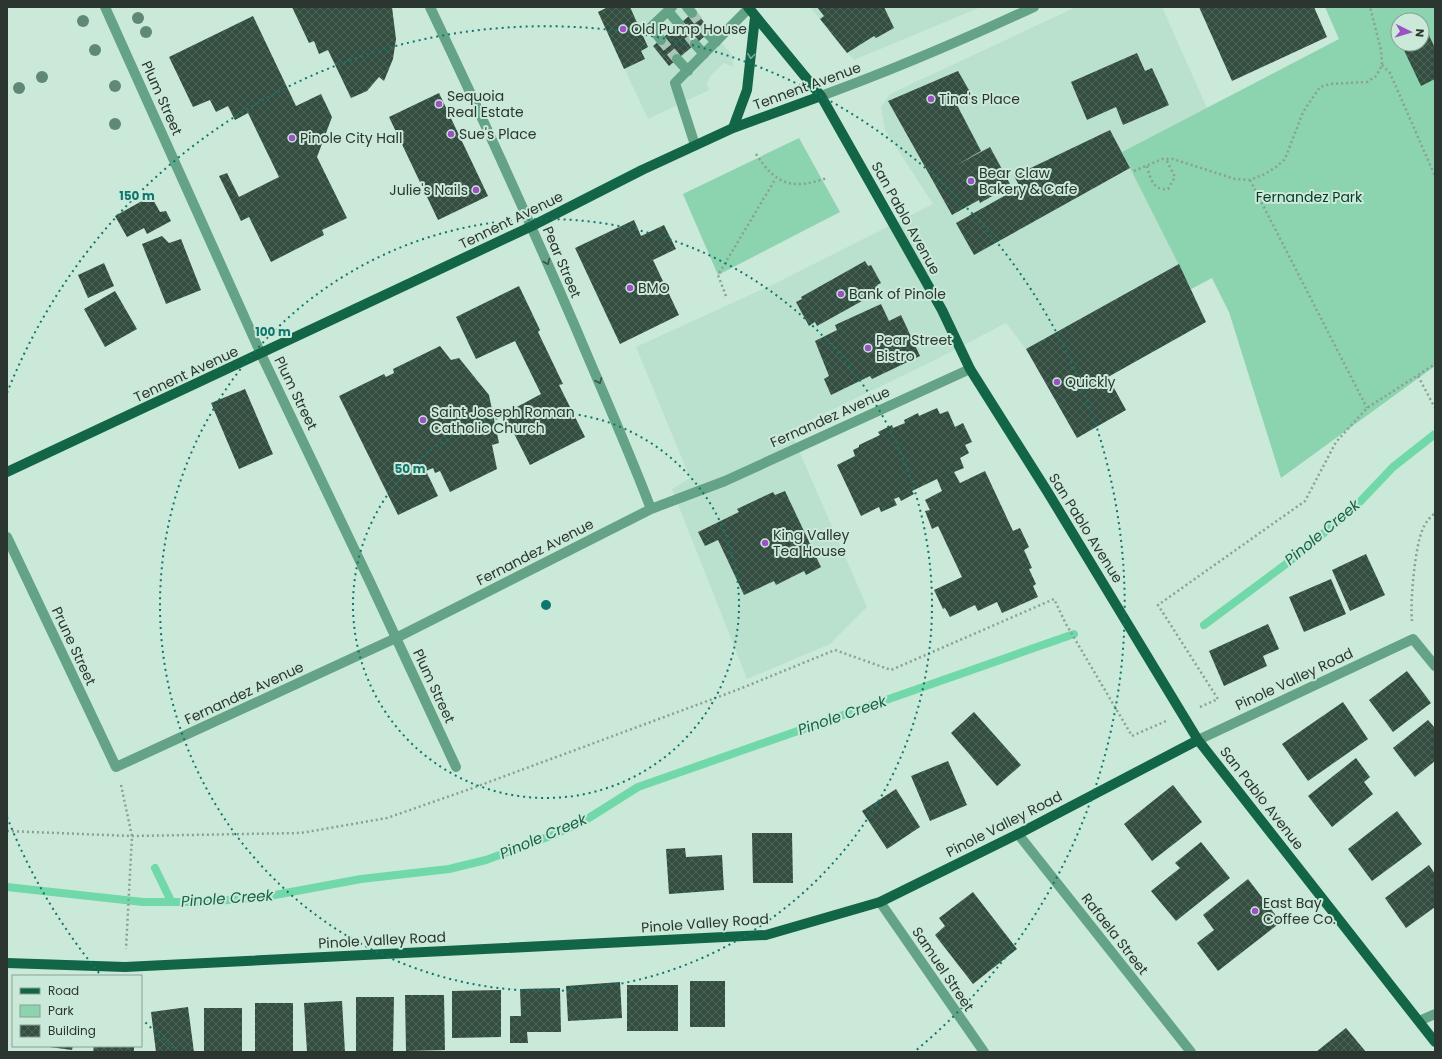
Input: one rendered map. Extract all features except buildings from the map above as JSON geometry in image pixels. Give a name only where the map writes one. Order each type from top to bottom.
[{"type":"main road","name":"San Pablo Avenue","points":[[749,8],[821,96],[942,310],[970,369],[1198,740],[1435,1042]]},
{"type":"main road","points":[[733,128],[747,90],[756,17]]},
{"type":"main road","name":"Tennent Avenue","points":[[7,472],[532,226],[695,145],[733,128],[821,96]]},
{"type":"main road","name":"Pinole Valley Road","points":[[7,963],[126,967],[766,935],[880,902],[1018,834],[1198,740]]},
{"type":"street","name":"Plum Street","points":[[105,7],[261,354],[456,767]]},
{"type":"street","name":"Pear Street","points":[[430,7],[532,226],[631,455],[651,509]]},
{"type":"street","name":"Tennent Avenue","points":[[821,96],[976,34],[1034,7]]},
{"type":"street","points":[[695,145],[675,83],[749,8]]},
{"type":"street","points":[[661,40],[651,28],[670,9],[679,24]]},
{"type":"street","points":[[708,34],[716,42]]},
{"type":"street","points":[[696,44],[704,54]]},
{"type":"street","points":[[677,59],[688,71]]},
{"type":"street","name":"Fernandez Avenue","points":[[116,767],[396,638],[651,509],[725,481],[970,369]]},
{"type":"street","name":"Prune Street","points":[[7,537],[116,767]]},
{"type":"street","points":[[1413,639],[1435,666]]},
{"type":"street","name":"Pinole Valley Road","points":[[1198,740],[1413,639]]},
{"type":"street","name":"Rafaela Street","points":[[1018,834],[1191,1052]]},
{"type":"street","name":"Samuel Street","points":[[880,902],[984,1052]]},
{"type":"street","points":[[1419,1021],[1435,1014]]},
{"type":"path","points":[[1134,171],[1166,159],[1172,159],[1235,179],[1250,180],[1265,174],[1285,159],[1303,112],[1320,87],[1330,84],[1367,82],[1376,76],[1382,65],[1381,50],[1370,7]]},
{"type":"path","points":[[1382,65],[1390,73],[1435,176]]},
{"type":"path","points":[[756,154],[765,168],[776,178],[801,185],[827,178]]},
{"type":"path","points":[[1147,166],[1157,188],[1161,190],[1168,189],[1175,178],[1166,159]]},
{"type":"path","points":[[726,296],[718,275],[776,178]]},
{"type":"path","points":[[1250,180],[1367,408]]},
{"type":"path","points":[[7,831],[132,836],[301,833],[387,818],[470,789],[737,690],[835,650],[891,670],[1054,599],[1066,624],[1132,736],[1218,699],[1158,605],[1305,501],[1336,442],[1367,408],[1435,364]]},
{"type":"path","points":[[1418,376],[1435,408]]},
{"type":"path","points":[[1413,639],[1411,608],[1419,543],[1427,520],[1435,513]]},
{"type":"path","points":[[116,767],[132,836],[126,967]]},
{"type":"shaded area","points":[[608,7],[692,7],[732,55],[733,67],[724,63],[710,76],[707,83],[709,90],[648,119],[598,12]]},
{"type":"shaded area","points":[[810,7],[981,7],[854,60]]},
{"type":"shaded area","points":[[1076,7],[1162,7],[1207,108],[1122,152],[1135,165],[1206,322],[1058,405],[1026,349],[1006,323],[935,360],[790,430],[867,607],[830,644],[747,679],[672,489],[690,478],[636,347],[776,283],[933,204],[885,130],[881,107],[890,94]]},
{"type":"green space","name":"Fernandez Park","points":[[1325,7],[1435,7],[1435,366],[1281,478],[1229,312],[1212,278],[1191,289],[1122,152],[1339,39]]},
{"type":"green space","points":[[799,138],[840,212],[718,275],[683,194]]},
{"type":"waterway","name":"Pinole Creek","points":[[1204,625],[1290,561],[1354,508],[1393,467],[1435,434]]},
{"type":"waterway","name":"Pinole Creek","points":[[7,887],[143,902],[203,902],[264,897],[361,879],[449,869],[486,860],[553,835],[584,821],[638,787],[1074,634]]},
{"type":"waterway","points":[[155,868],[171,901]]},
{"type":"tunnel","points":[[692,13],[708,34]]},
{"type":"tunnel","points":[[679,24],[695,44]]},
{"type":"tunnel","points":[[661,40],[677,59]]},
{"type":"place","name":"Old Pump House","points":[[623,29]]},
{"type":"place","name":"Tina's Place","points":[[931,99]]},
{"type":"place","name":"Sequoia Real Estate","points":[[439,104]]},
{"type":"place","name":"Sue's Place","points":[[451,134]]},
{"type":"place","name":"Pinole City Hall","points":[[292,138]]},
{"type":"place","name":"Bear Claw Bakery & Cafe","points":[[971,181]]},
{"type":"place","name":"Julie's Nails","points":[[476,190]]},
{"type":"place","name":"BMO","points":[[630,288]]},
{"type":"place","name":"Bank of Pinole","points":[[841,294]]},
{"type":"place","name":"Pear Street Bistro","points":[[868,348]]},
{"type":"place","name":"Quickly","points":[[1057,382]]},
{"type":"place","name":"Saint Joseph Roman Catholic Church","points":[[423,420]]},
{"type":"place","name":"King Valley Tea House","points":[[765,543]]},
{"type":"place","name":"East Bay Coffee Co.","points":[[1255,911]]}]
